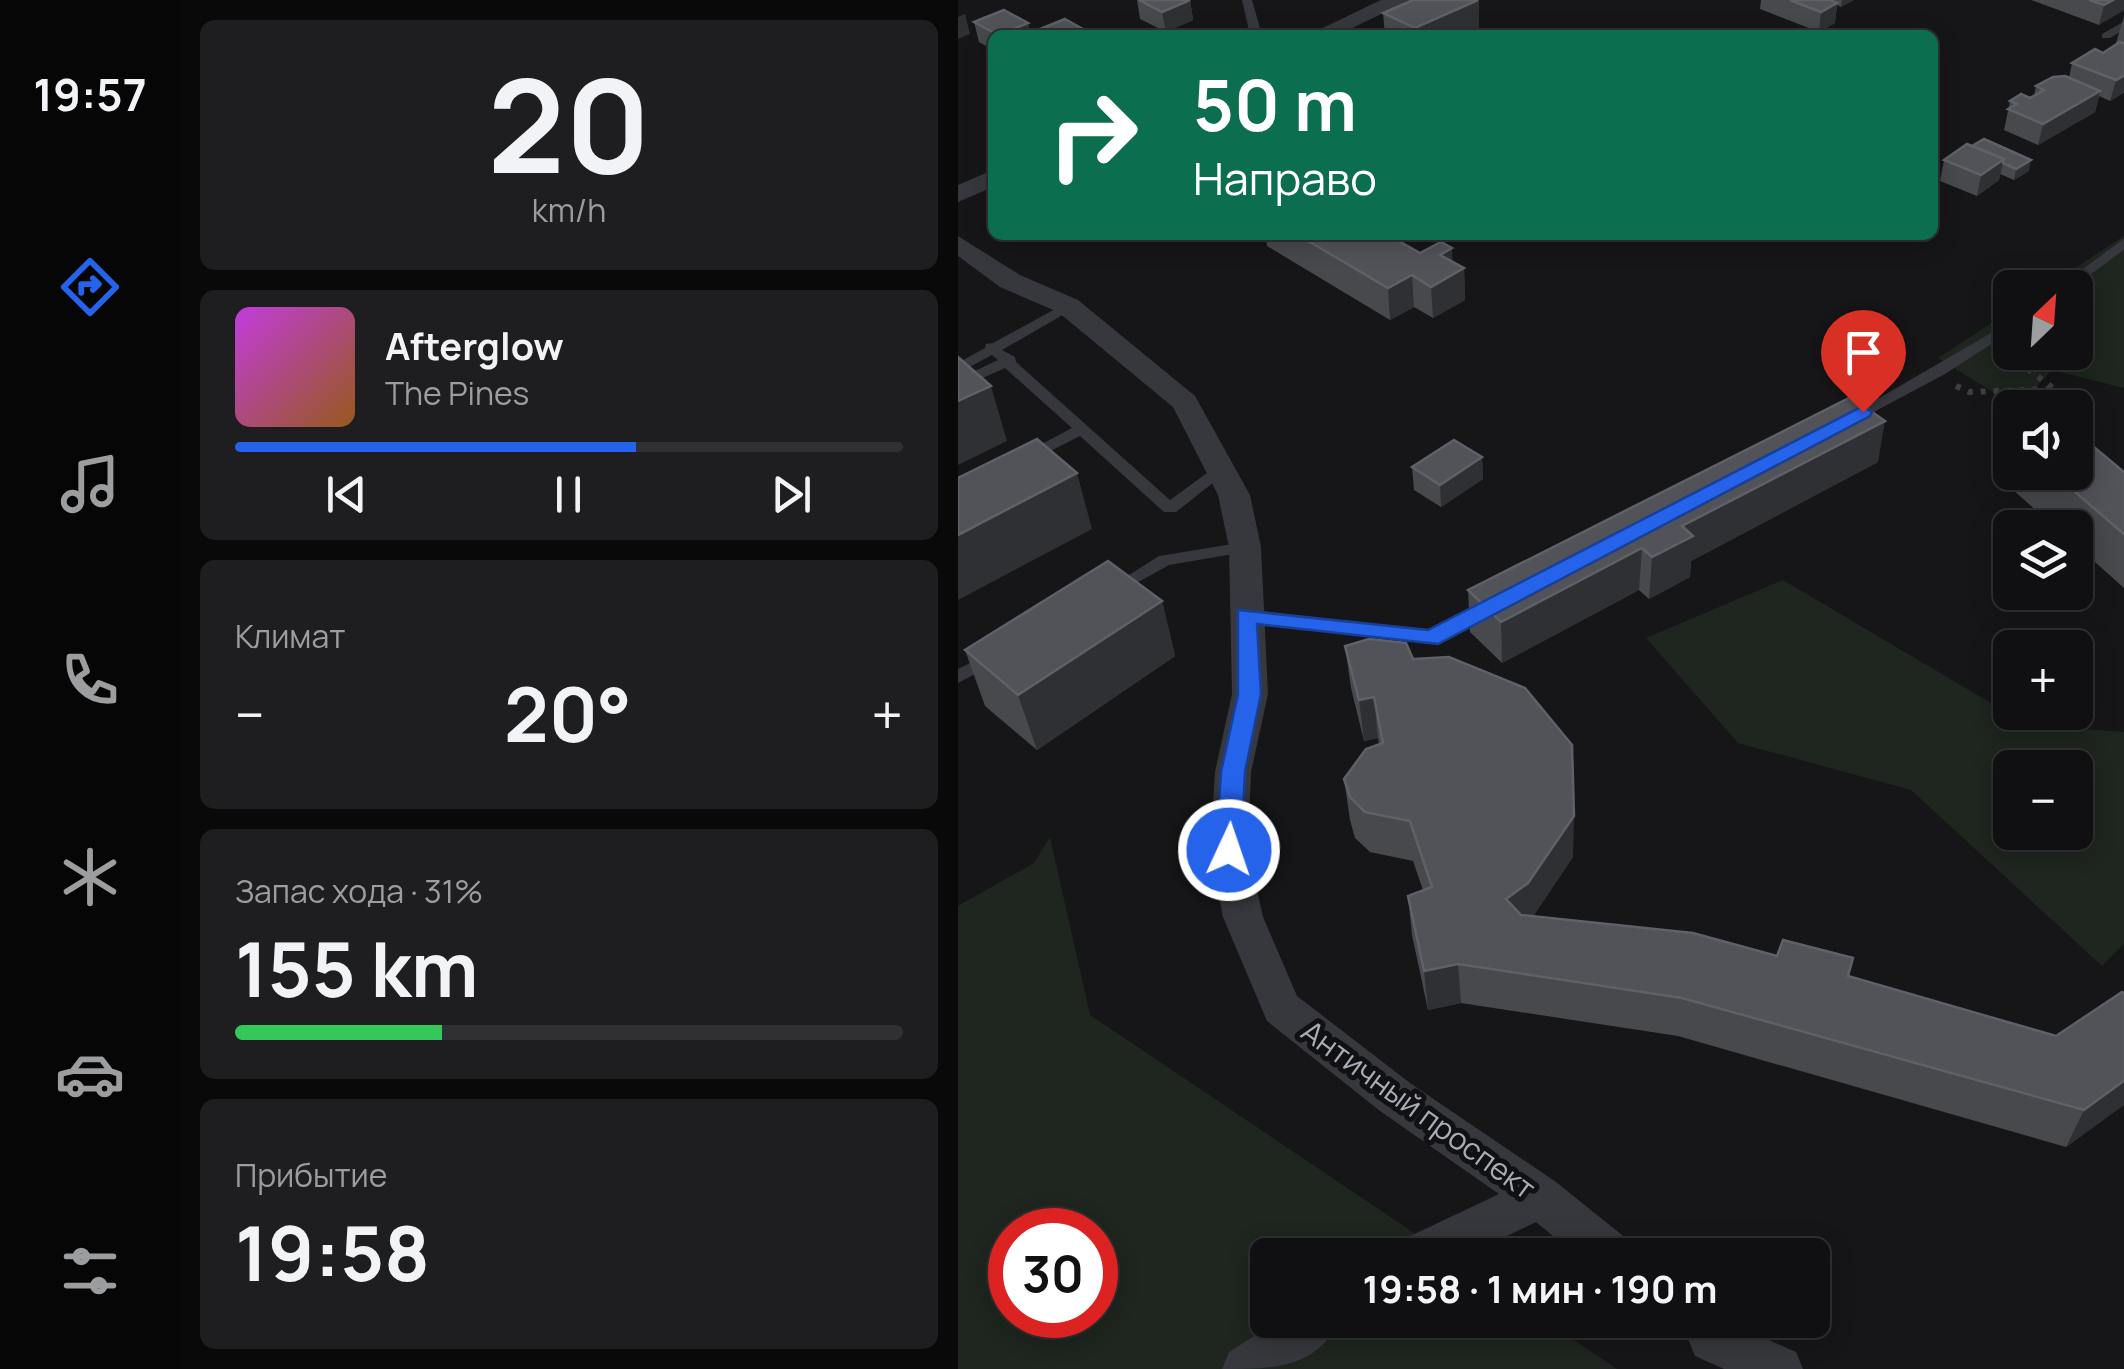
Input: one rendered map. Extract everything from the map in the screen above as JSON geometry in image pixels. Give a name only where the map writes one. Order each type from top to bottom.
[{"type":"street","points":[[1330,30],[1398,0]]},
{"type":"street","points":[[958,194],[988,180]]},
{"type":"street","name":"Античный проспект","points":[[958,244],[1010,281],[1068,306],[1185,402],[1234,495],[1245,547],[1250,694],[1233,772],[1229,850],[1243,918],[1282,1008],[1394,1097],[1540,1197],[1590,1238]]},
{"type":"street","points":[[1455,1238],[1540,1197]]},
{"type":"street","points":[[1246,1369],[1294,1338]]},
{"type":"street","points":[[1710,1342],[1779,1369]]},
{"type":"lane","points":[[1247,0],[1255,30]]},
{"type":"lane","points":[[2106,36],[2124,24]]},
{"type":"lane","points":[[2087,270],[2124,242]]},
{"type":"lane","points":[[958,369],[1068,306]]},
{"type":"lane","points":[[1828,430],[1931,376],[1993,338]]},
{"type":"lane","points":[[991,347],[1010,360],[1170,508],[1222,468]]},
{"type":"lane","points":[[958,384],[1010,360]]},
{"type":"lane","points":[[1005,470],[1083,428]]},
{"type":"lane","points":[[1096,600],[1165,560],[1245,547]]},
{"type":"lane","points":[[1246,615],[1430,638],[1504,602]]},
{"type":"lane","points":[[958,677],[1010,648]]},
{"type":"path","points":[[1990,340],[2054,389]]},
{"type":"path","points":[[1931,376],[1968,392],[2054,389]]},
{"type":"shaded area","points":[[2124,236],[2124,388],[2052,370],[2093,370],[2093,270],[2072,270]]},
{"type":"shaded area","points":[[1993,322],[1993,370],[2052,370],[2033,390],[1993,392],[1938,358]]},
{"type":"shaded area","points":[[1783,580],[1993,704],[1993,730],[2124,732],[2124,944],[2102,966],[1911,790],[1738,743],[1646,638]]},
{"type":"shaded area","points":[[1050,837],[1090,1015],[1422,1238],[1250,1238],[1250,1338],[1571,1338],[1617,1369],[958,1369],[958,906],[1034,863]]},
{"type":"building","points":[[1139,0],[1190,0],[1162,12]]},
{"type":"building","points":[[1413,0],[1478,0],[1415,28],[1383,13]]},
{"type":"building","points":[[1790,0],[1830,0],[1837,3],[1821,12]]},
{"type":"building","points":[[1004,10],[1028,23],[1010,30],[989,30],[974,22]]},
{"type":"building","points":[[1065,19],[1085,30],[1038,30]]},
{"type":"building","points":[[2120,42],[2125,44],[2125,75],[2116,80],[2072,63],[2095,49],[2103,53]]},
{"type":"building","points":[[2065,76],[2100,91],[2043,124],[2008,109],[2017,104],[2010,101],[2021,94],[2030,98],[2044,90],[2036,86]]},
{"type":"building","points":[[1984,139],[2031,160],[2016,169],[2003,163],[2004,159],[1972,146]]},
{"type":"building","points":[[1967,144],[2004,159],[1981,175],[1944,160]]},
{"type":"building","points":[[1306,240],[1397,240],[1420,253],[1441,242],[1452,248],[1440,255],[1464,268],[1431,287],[1412,275],[1388,288]]},
{"type":"building","points":[[958,357],[991,386],[958,401]]},
{"type":"building","points":[[1851,397],[1885,421],[1682,526],[1693,536],[1652,557],[1642,548],[1501,622],[1468,590]]},
{"type":"building","points":[[1037,439],[1077,473],[958,535],[958,478]]},
{"type":"building","points":[[1454,440],[1482,457],[1440,485],[1412,467]]},
{"type":"building","points":[[2093,446],[2125,473],[2125,535],[2073,490],[2093,490]]},
{"type":"building","points":[[1108,561],[1162,601],[1018,695],[965,650]]},
{"type":"building","points":[[1369,639],[1406,643],[1413,659],[1449,657],[1525,688],[1572,745],[1574,816],[1528,883],[1506,899],[1521,915],[1693,933],[1777,956],[1783,940],[1853,958],[1848,976],[2056,1036],[2122,992],[2125,1080],[2084,1110],[1682,998],[1458,964],[1424,971],[1408,896],[1432,887],[1410,821],[1365,812],[1350,797],[1344,779],[1366,749],[1383,743],[1374,697],[1359,700],[1345,646]]},
{"type":"route","points":[[1229,850],[1233,772],[1250,694],[1246,615],[1359,627],[1386,636],[1430,638],[1452,630],[1863,412]]}]
